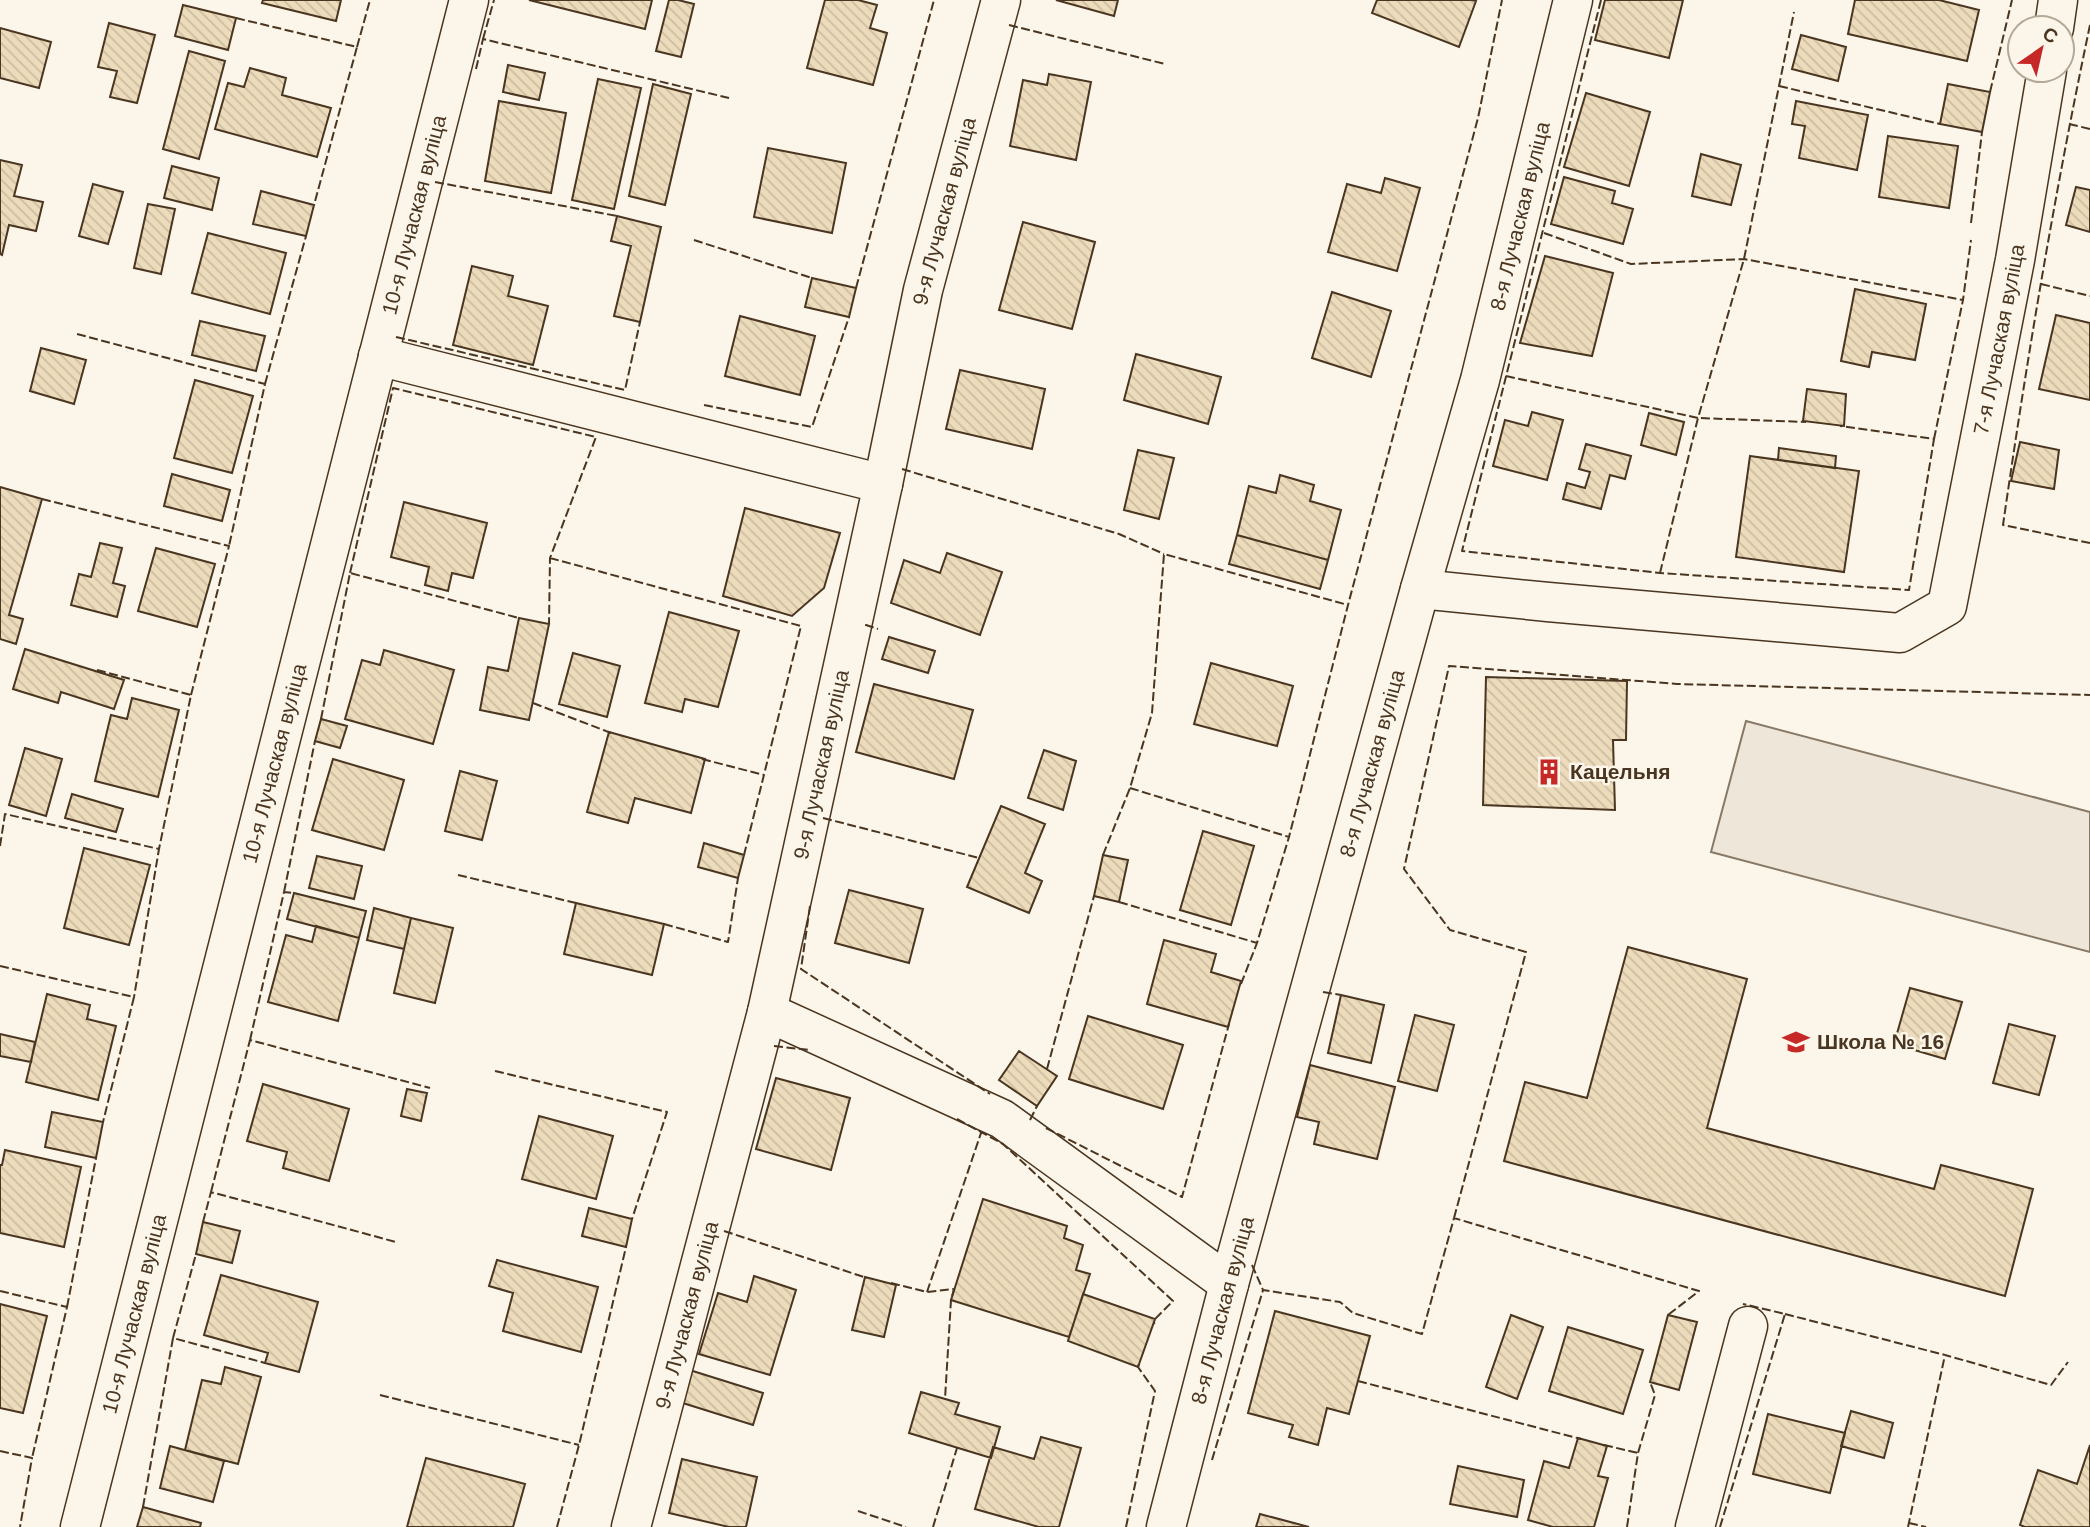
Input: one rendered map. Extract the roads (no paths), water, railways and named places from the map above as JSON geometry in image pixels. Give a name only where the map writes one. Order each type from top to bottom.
[{"type":"street","name":"10-я Лучаская вуліца","points":[[80,1527],[468,0]]},
{"type":"street","name":"9-я Лучаская вуліца","points":[[631,1527],[767,1012],[923,290],[1001,0]]},
{"type":"street","name":"8-я Лучаская вуліца","points":[[1166,1527],[1420,589],[1480,380],[1573,0]]},
{"type":"street","name":"7-я Лучаская вуліца","points":[[1420,589],[1900,633],[1947,606],[2015,260],[2045,84]]},
{"type":"street","points":[[378,356],[883,484]]},
{"type":"street","points":[[767,1012],[1002,1119],[1230,1284]]},
{"type":"street","points":[[1695,1527],[1748,1326]]},
{"type":"place","name":"Кацельня","points":[[1549,772]]},
{"type":"place","name":"Школа № 16","points":[[1796,1042]]}]
